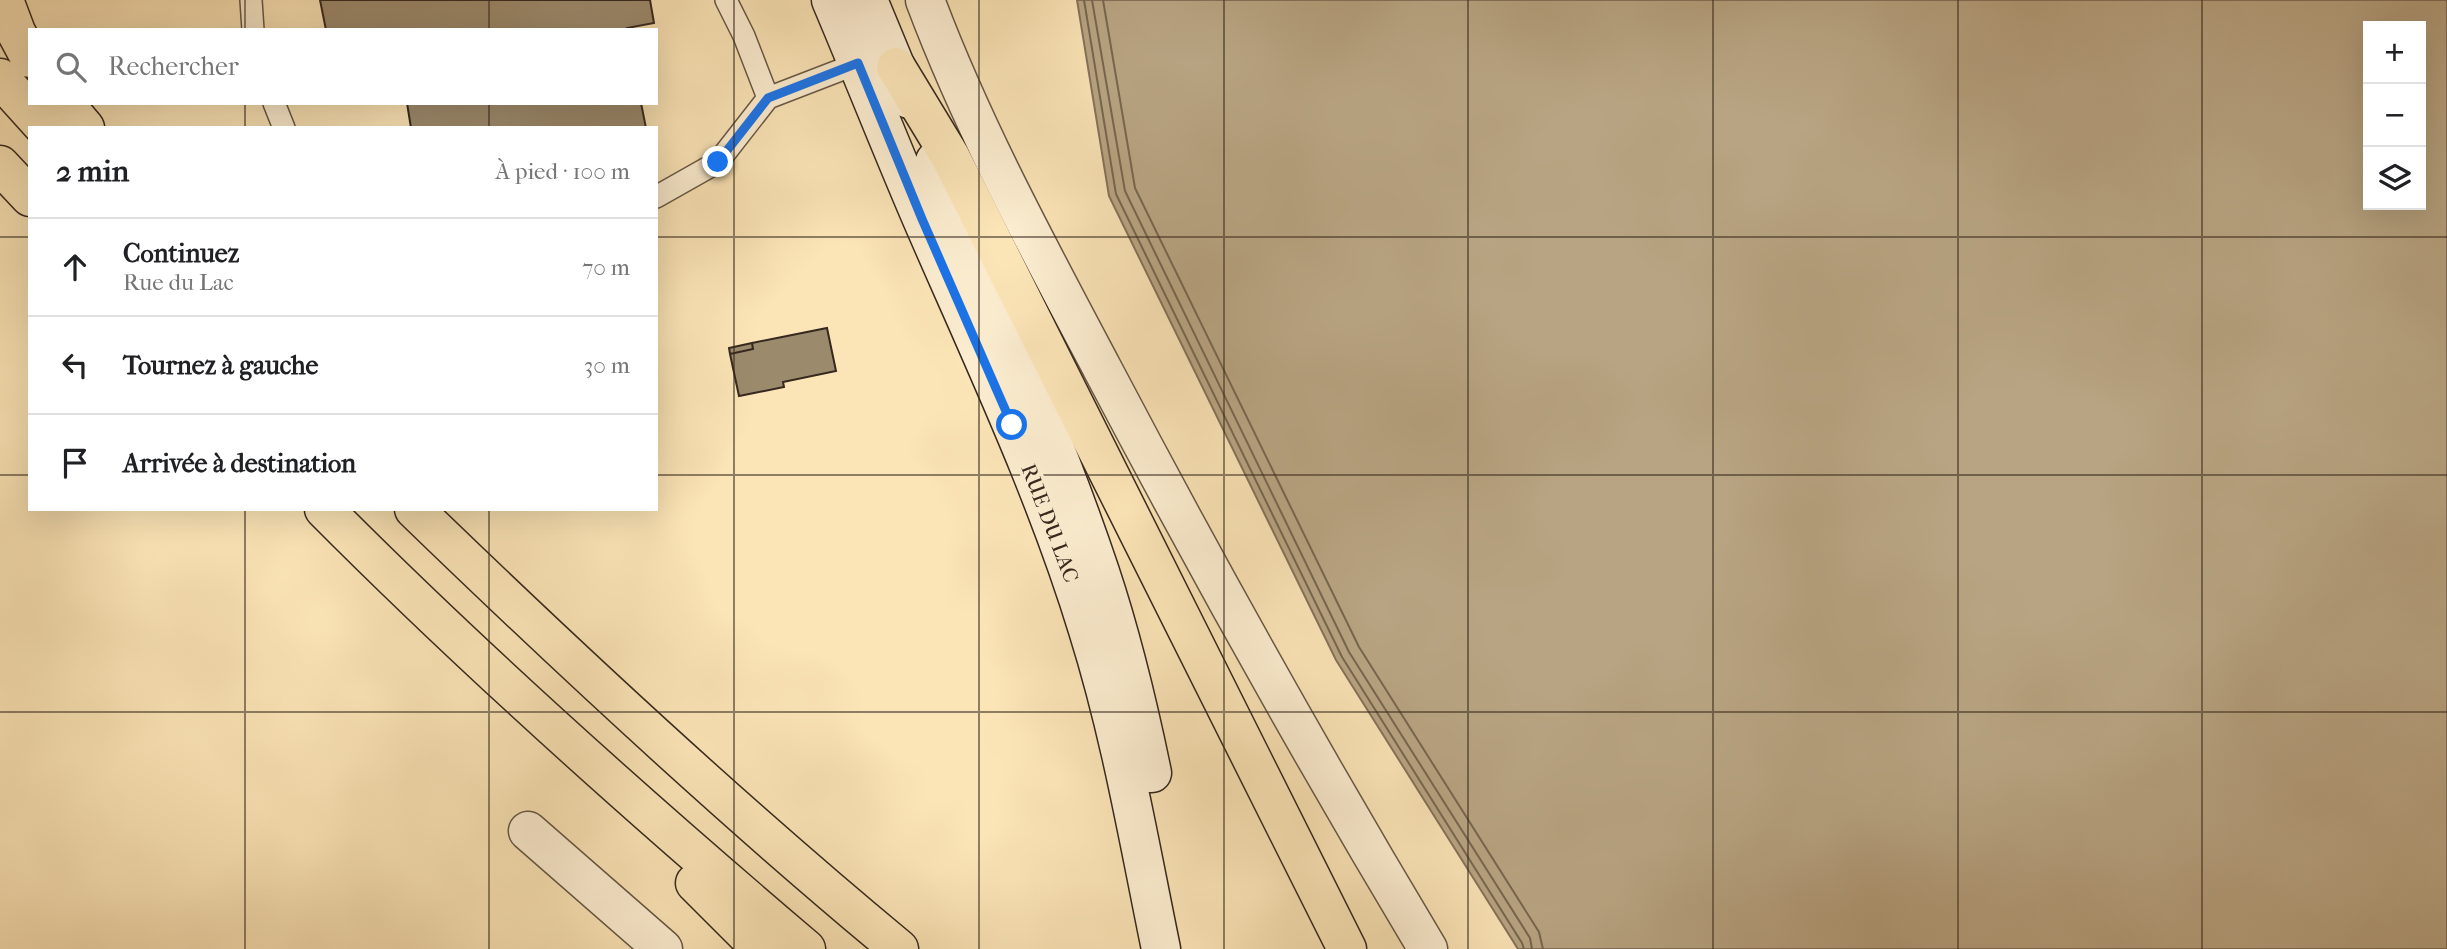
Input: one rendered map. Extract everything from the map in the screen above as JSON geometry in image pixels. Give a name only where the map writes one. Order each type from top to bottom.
[{"type":"highway","points":[[4,0],[28,54]]},
{"type":"highway","points":[[881,61],[950,156],[1347,949]]},
{"type":"highway","points":[[0,78],[43,126]]},
{"type":"highway","points":[[66,105],[83,126]]},
{"type":"highway","points":[[0,165],[28,195]]},
{"type":"highway","points":[[326,511],[460,642],[591,763],[806,949]]},
{"type":"highway","points":[[416,511],[747,819],[899,949]]},
{"type":"highway","points":[[425,511],[470,564]]},
{"type":"highway","points":[[591,763],[698,887],[761,949]]},
{"type":"street","name":"RUE DU LAC","points":[[831,0],[881,61],[1049,436],[1109,599],[1138,703],[1153,776],[1163,846],[1168,949]]},
{"type":"street","name":"RUE DU LAC","points":[[868,0],[922,219],[1012,425],[1078,598],[1128,778],[1161,949]]},
{"type":"street","points":[[925,0],[1022,217],[1146,453],[1299,732],[1428,949]]},
{"type":"street","points":[[528,831],[663,949]]},
{"type":"lane","points":[[251,0],[253,28]]},
{"type":"lane","points":[[726,0],[744,36],[768,98]]},
{"type":"lane","points":[[658,196],[718,162],[768,98],[881,61]]},
{"type":"lane","points":[[275,105],[283,126]]},
{"type":"water","points":[[1077,0],[2447,0],[2447,949],[1518,949],[1336,660],[1109,196]]},
{"type":"building","points":[[320,0],[650,0],[654,23],[627,28],[326,28]]},
{"type":"building","points":[[407,105],[641,105],[646,126],[411,126]]},
{"type":"building","points":[[827,328],[836,371],[783,382],[784,387],[739,396],[730,354],[753,349],[752,343]]},
{"type":"building","points":[[752,343],[753,349],[730,354],[729,348]]},
{"type":"route","points":[[718,162],[768,98],[858,63],[922,219],[1012,425]]}]
